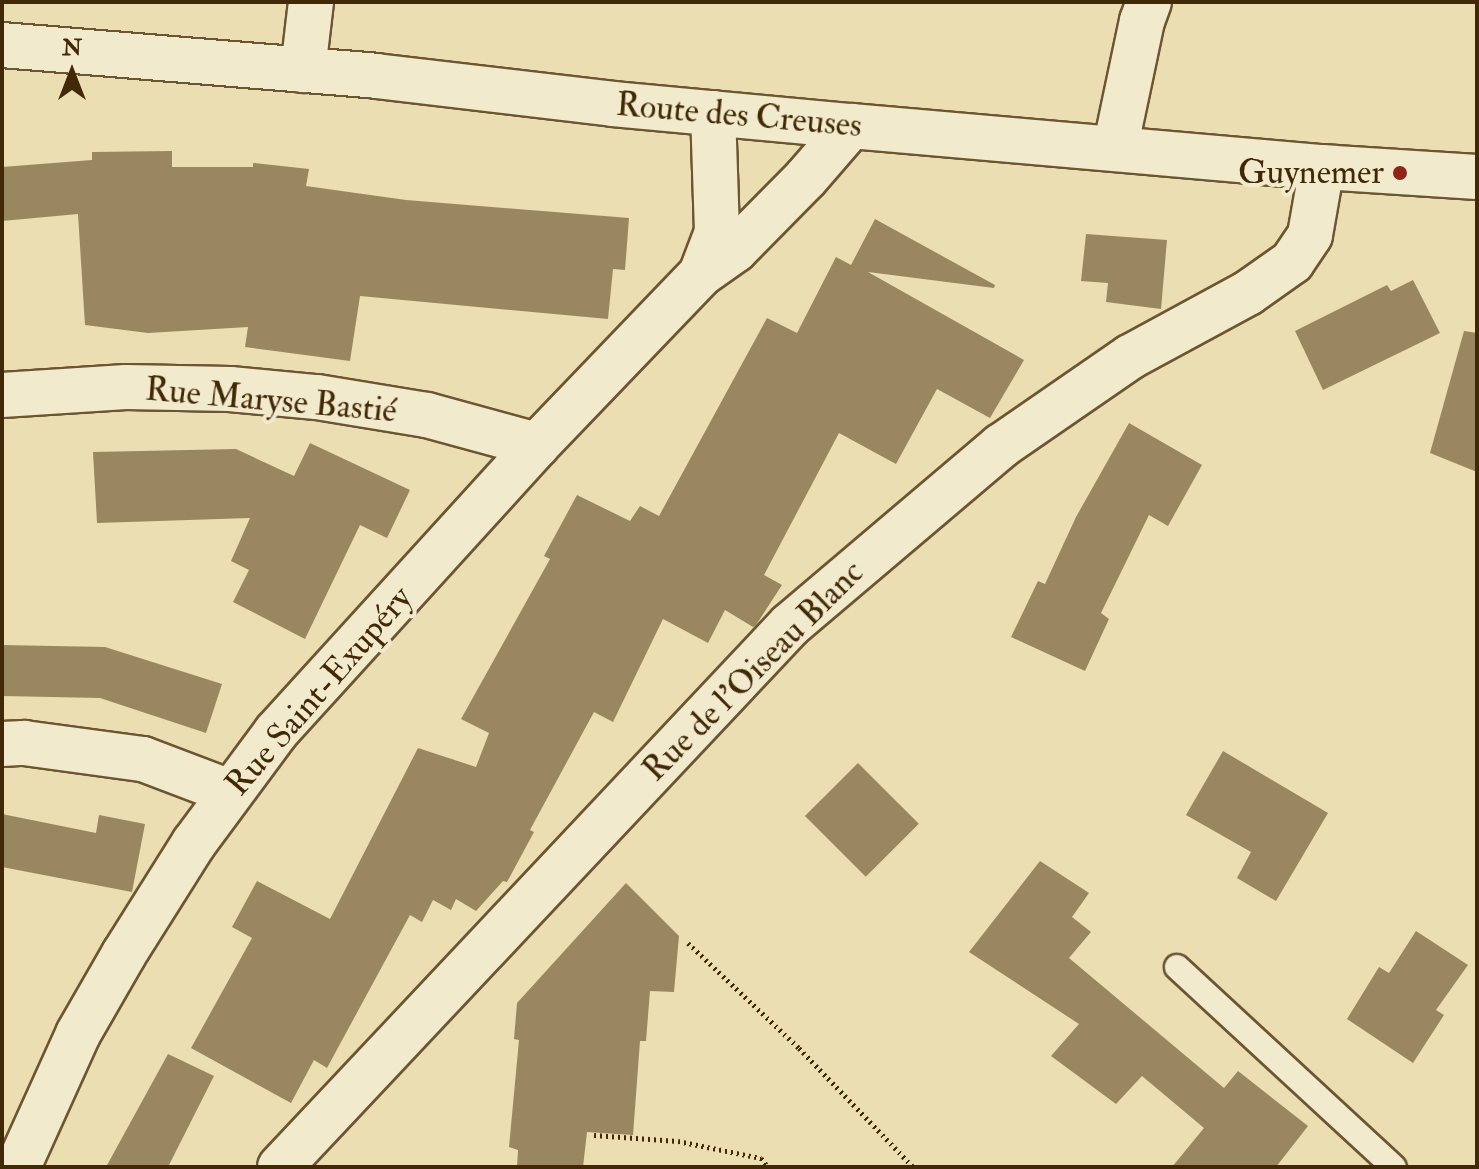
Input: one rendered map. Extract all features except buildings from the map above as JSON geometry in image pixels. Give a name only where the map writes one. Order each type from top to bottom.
[{"type":"street","points":[[303,70],[311,2]]},
{"type":"street","points":[[1115,149],[1142,21],[1149,2]]},
{"type":"street","name":"Route des Creuses","points":[[2,45],[303,70],[851,126],[1322,167],[1477,177]]},
{"type":"street","name":"Rue Saint-Exupéry","points":[[701,274],[717,232],[713,113]]},
{"type":"street","name":"Rue Saint-Exupéry","points":[[18,1167],[78,1034],[186,855],[276,732],[537,445],[701,274],[735,250],[851,126]]},
{"type":"street","name":"Rue de l'Oiseau Blanc","points":[[280,1167],[790,625],[1001,446],[1130,357],[1248,293],[1292,262],[1310,235],[1322,167]]},
{"type":"street","name":"Rue Maryse Bastié","points":[[2,395],[126,387],[274,393],[427,415],[537,445]]},
{"type":"street","points":[[2,744],[24,743],[143,759],[230,792]]},
{"type":"lane","points":[[1177,967],[1394,1167]]},
{"type":"path","points":[[688,943],[799,1048],[913,1167]]},
{"type":"path","points":[[594,1135],[678,1141],[761,1158],[768,1167]]},
{"type":"place","name":"Guynemer","points":[[1400,173]]}]
